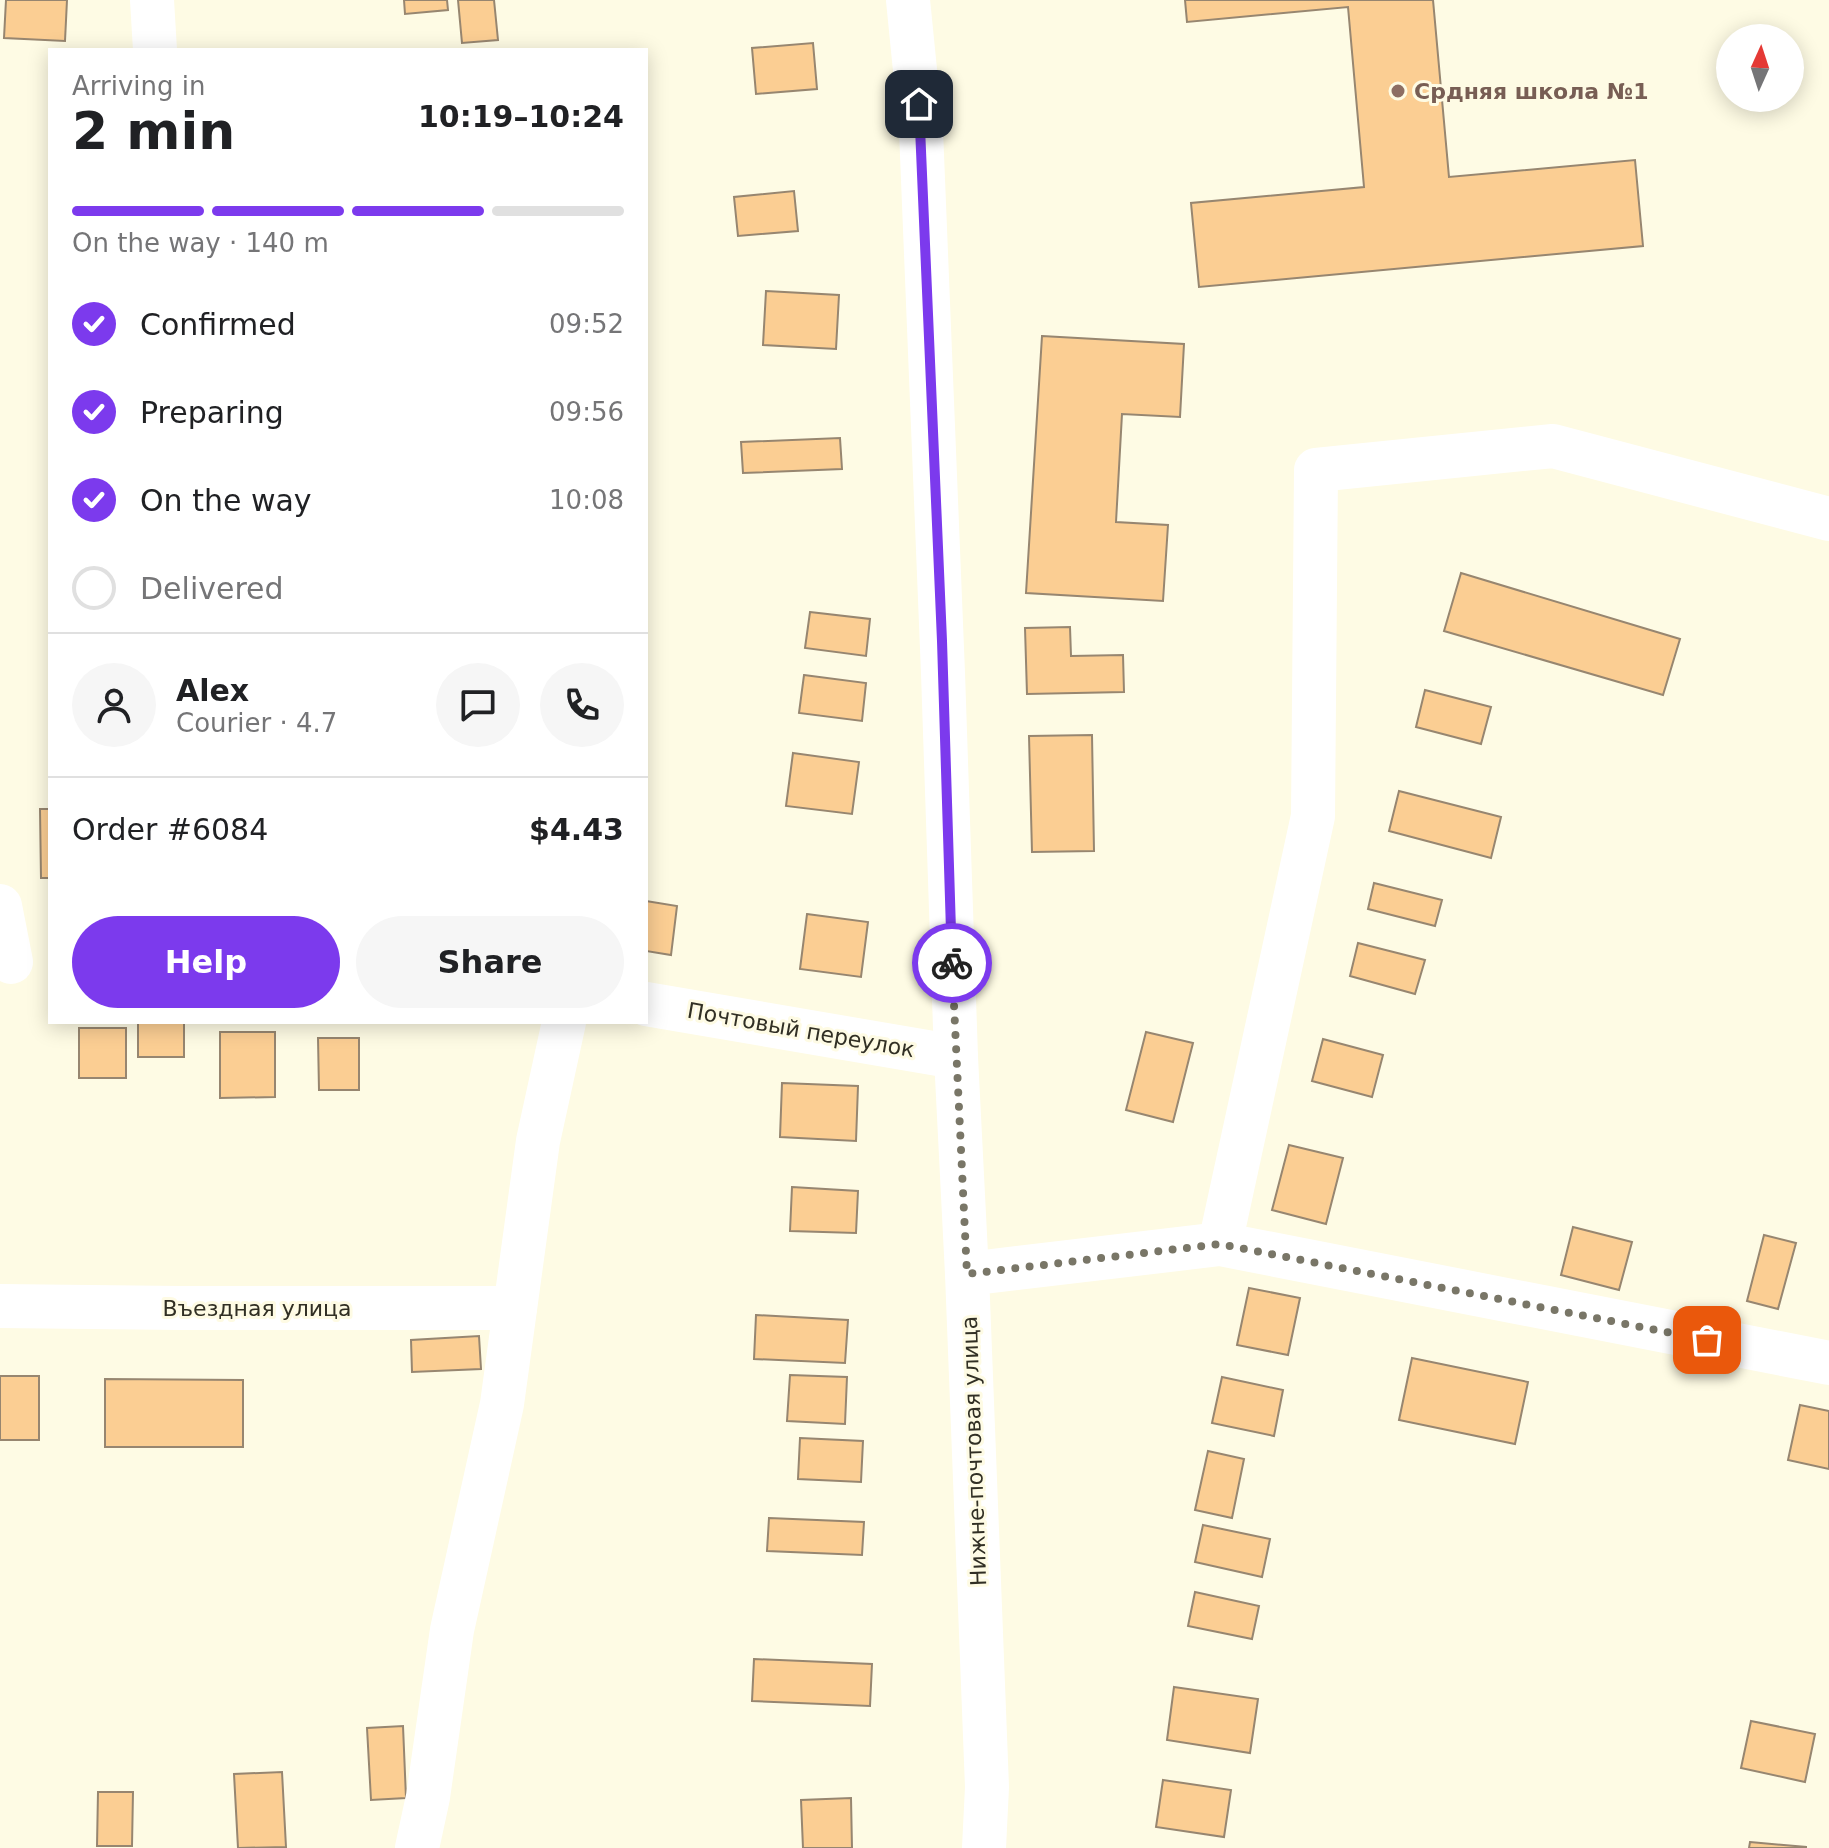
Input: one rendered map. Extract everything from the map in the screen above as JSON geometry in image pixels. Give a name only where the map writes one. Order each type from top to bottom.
[{"type":"street","points":[[152,0],[155,48]]},
{"type":"street","name":"Нижне-почтовая улица","points":[[908,0],[921,130],[987,1787],[984,1848]]},
{"type":"street","points":[[1220,1244],[1313,816],[1316,470],[1553,446],[1829,519]]},
{"type":"street","points":[[0,906],[20,962]]},
{"type":"street","name":"Почтовый переулок","points":[[648,1004],[956,1057]]},
{"type":"street","points":[[417,1848],[428,1797],[452,1630],[502,1404],[538,1141],[564,1024]]},
{"type":"street","points":[[967,1274],[1220,1244],[1829,1363]]},
{"type":"street","name":"Въездная улица","points":[[0,1306],[515,1308]]},
{"type":"building","points":[[6,0],[67,0],[65,41],[4,38]]},
{"type":"building","points":[[404,0],[447,0],[448,10],[405,14]]},
{"type":"building","points":[[458,0],[494,0],[498,40],[462,43]]},
{"type":"building","name":"Срдняя школа №1","points":[[1185,0],[1433,0],[1449,177],[1635,160],[1643,246],[1199,287],[1191,203],[1364,187],[1348,7],[1187,22]]},
{"type":"building","points":[[813,43],[817,89],[756,94],[752,48]]},
{"type":"building","points":[[794,191],[798,231],[738,236],[734,197]]},
{"type":"building","points":[[766,291],[839,295],[836,349],[763,345]]},
{"type":"building","points":[[1042,336],[1184,344],[1180,417],[1122,414],[1116,522],[1168,525],[1163,601],[1026,593]]},
{"type":"building","points":[[840,438],[842,469],[743,473],[741,442]]},
{"type":"building","points":[[1461,573],[1680,639],[1663,695],[1444,631]]},
{"type":"building","points":[[810,612],[870,619],[866,656],[805,648]]},
{"type":"building","points":[[1070,627],[1071,656],[1123,655],[1124,692],[1027,694],[1025,628]]},
{"type":"building","points":[[804,675],[866,683],[862,721],[799,713]]},
{"type":"building","points":[[1425,690],[1491,707],[1481,744],[1416,727]]},
{"type":"building","points":[[1092,735],[1094,851],[1032,852],[1029,736]]},
{"type":"building","points":[[793,753],[859,762],[852,814],[786,806]]},
{"type":"building","points":[[1399,791],[1501,817],[1491,858],[1389,831]]},
{"type":"building","points":[[40,809],[48,809],[48,878],[41,878]]},
{"type":"building","points":[[1374,883],[1442,900],[1435,926],[1368,909]]},
{"type":"building","points":[[648,901],[677,906],[671,955],[648,951]]},
{"type":"building","points":[[807,914],[868,922],[861,977],[800,969]]},
{"type":"building","points":[[1358,943],[1425,960],[1415,994],[1350,976]]},
{"type":"building","points":[[138,1024],[184,1024],[184,1057],[138,1057]]},
{"type":"building","points":[[79,1028],[126,1028],[126,1078],[79,1078]]},
{"type":"building","points":[[220,1032],[275,1032],[275,1097],[220,1098]]},
{"type":"building","points":[[1146,1032],[1193,1043],[1173,1122],[1126,1110]]},
{"type":"building","points":[[318,1038],[359,1038],[359,1090],[319,1090]]},
{"type":"building","points":[[1323,1039],[1383,1055],[1372,1097],[1312,1081]]},
{"type":"building","points":[[782,1083],[858,1086],[856,1141],[780,1137]]},
{"type":"building","points":[[1289,1145],[1343,1158],[1326,1224],[1272,1210]]},
{"type":"building","points":[[792,1187],[858,1191],[856,1233],[790,1231]]},
{"type":"building","points":[[1573,1227],[1632,1242],[1619,1290],[1561,1275]]},
{"type":"building","points":[[1764,1235],[1796,1243],[1778,1309],[1747,1301]]},
{"type":"building","points":[[1249,1288],[1300,1298],[1288,1355],[1237,1345]]},
{"type":"building","points":[[756,1315],[848,1320],[845,1363],[754,1359]]},
{"type":"building","points":[[479,1336],[481,1369],[412,1372],[411,1340]]},
{"type":"building","points":[[1412,1358],[1528,1382],[1515,1444],[1399,1420]]},
{"type":"building","points":[[790,1375],[847,1377],[845,1424],[787,1421]]},
{"type":"building","points":[[0,1376],[39,1376],[39,1440],[0,1440]]},
{"type":"building","points":[[1222,1377],[1283,1390],[1274,1436],[1212,1423]]},
{"type":"building","points":[[105,1379],[243,1380],[243,1447],[105,1447]]},
{"type":"building","points":[[1800,1405],[1829,1411],[1829,1469],[1788,1460]]},
{"type":"building","points":[[800,1438],[863,1441],[861,1482],[798,1479]]},
{"type":"building","points":[[1208,1451],[1244,1459],[1232,1518],[1195,1510]]},
{"type":"building","points":[[769,1518],[864,1522],[862,1555],[767,1551]]},
{"type":"building","points":[[1203,1525],[1270,1539],[1262,1577],[1195,1562]]},
{"type":"building","points":[[1195,1592],[1259,1606],[1252,1639],[1188,1626]]},
{"type":"building","points":[[754,1659],[872,1664],[870,1706],[752,1701]]},
{"type":"building","points":[[1174,1687],[1258,1699],[1250,1753],[1167,1740]]},
{"type":"building","points":[[1751,1721],[1815,1734],[1805,1782],[1741,1768]]},
{"type":"building","points":[[403,1726],[406,1798],[371,1800],[367,1728]]},
{"type":"building","points":[[282,1772],[286,1847],[238,1848],[234,1774]]},
{"type":"building","points":[[1163,1780],[1231,1790],[1224,1837],[1156,1827]]},
{"type":"building","points":[[98,1792],[133,1792],[132,1846],[97,1846]]},
{"type":"building","points":[[851,1798],[852,1848],[803,1848],[801,1800]]},
{"type":"building","points":[[1750,1842],[1806,1847],[1806,1848],[1749,1848]]},
{"type":"way so far","points":[[952,963],[967,1274],[1220,1244],[1707,1340]]},
{"type":"place","name":"Срдняя школа №1","points":[[1398,91]]},
{"type":"route","points":[[919,104],[952,963]]}]
